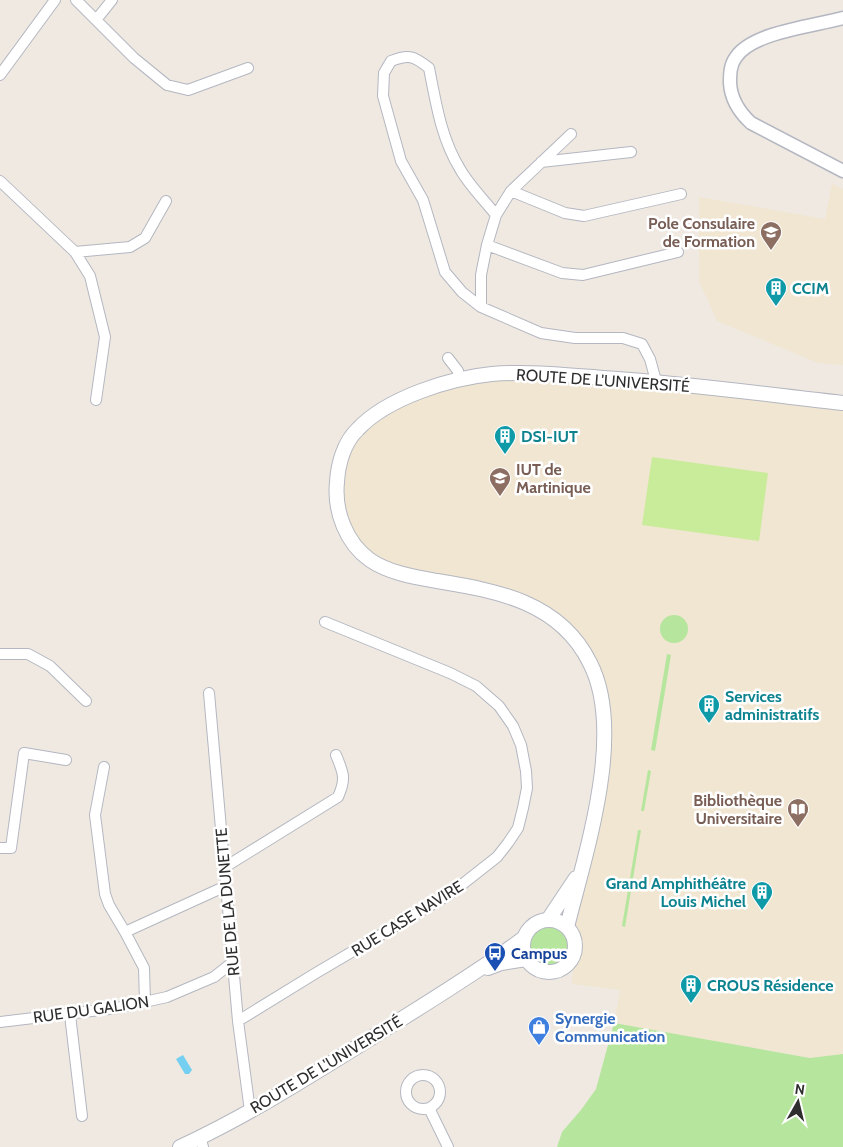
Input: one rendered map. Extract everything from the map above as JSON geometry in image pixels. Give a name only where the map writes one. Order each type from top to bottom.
[{"type":"main road","name":"ROUTE DE L'UNIVERSITÉ","points":[[567,927],[593,825],[603,761],[602,709],[596,676],[583,650],[572,634],[559,622],[532,605],[510,596],[391,571],[370,560],[358,549],[345,530],[337,509],[338,472],[344,451],[356,430],[376,413],[396,402],[431,388],[488,374],[525,372],[656,381],[843,403]]},
{"type":"main road","name":"ROUTE DE L'UNIVERSITÉ","points":[[180,1147],[202,1142],[469,976],[524,938],[531,927],[541,921],[548,920],[581,872]]},
{"type":"main road","points":[[524,938],[523,952],[531,965],[544,972],[551,972],[565,967],[573,957],[574,938],[567,927],[548,920]]},
{"type":"main road","name":"ROUTE DE L'UNIVERSITÉ","points":[[469,976],[501,963],[526,959]]},
{"type":"street","points":[[0,75],[55,0]]},
{"type":"street","points":[[76,0],[134,58],[167,85],[188,90],[248,68]]},
{"type":"street","points":[[96,20],[112,0]]},
{"type":"street","points":[[843,18],[788,30],[752,42],[735,58],[730,73],[730,90],[741,114],[751,123],[843,171]]},
{"type":"street","points":[[496,215],[460,170],[446,140],[437,109],[429,68],[419,60],[405,56],[391,61],[384,72],[383,96],[401,161],[423,200],[445,272],[462,292],[480,307],[541,333],[575,338],[623,338],[642,344],[650,359],[656,381]]},
{"type":"street","points":[[480,307],[481,275],[496,215],[512,191],[571,134]]},
{"type":"street","points":[[541,162],[631,152]]},
{"type":"street","points":[[0,181],[75,252],[90,276],[105,337],[96,400]]},
{"type":"street","points":[[512,191],[565,213],[584,216],[681,194]]},
{"type":"street","points":[[75,252],[130,247],[145,238],[166,201]]},
{"type":"street","points":[[487,245],[562,273],[583,275],[678,252]]},
{"type":"street","points":[[448,358],[458,371],[459,381]]},
{"type":"street","name":"RUE CASE NAVIRE","points":[[238,1021],[450,894],[497,857],[518,828],[523,808],[527,788],[521,745],[513,726],[499,706],[476,686],[450,673],[325,622]]},
{"type":"street","points":[[0,654],[28,654],[50,666],[86,702]]},
{"type":"street","name":"RUE DE LA DUNETTE","points":[[209,693],[238,1021],[250,1111]]},
{"type":"street","points":[[0,848],[11,848],[24,753],[66,760]]},
{"type":"street","points":[[225,867],[338,798],[344,783],[343,772],[336,755]]},
{"type":"street","points":[[104,767],[94,815],[105,894],[144,968],[145,1002]]},
{"type":"street","points":[[125,932],[226,886]]},
{"type":"street","name":"RUE DU GALION","points":[[0,1022],[118,1008],[167,997],[214,977],[233,962]]},
{"type":"street","points":[[70,1015],[82,1116]]},
{"type":"street","points":[[429,1108],[448,1147]]},
{"type":"shaded area","name":"Pole Consulaire de Formation","points":[[832,184],[843,189],[843,365],[818,363],[717,321],[699,281],[699,197],[825,219]]},
{"type":"shaded area","points":[[488,375],[843,404],[843,1054],[811,1058],[614,1023],[620,990],[572,984],[575,945],[574,938],[567,927],[599,787],[596,676],[547,614],[370,560],[337,509],[344,451],[376,413]]},
{"type":"green space","points":[[652,457],[768,473],[759,541],[642,525]]},
{"type":"green space","points":[[674,615],[684,619],[688,629],[684,639],[674,643],[664,639],[660,629],[664,619]]},
{"type":"green space","points":[[667,654],[671,655],[655,751],[651,750]]},
{"type":"green space","points":[[648,770],[651,771],[644,811],[641,811]]},
{"type":"green space","points":[[638,830],[641,830],[625,927],[622,926]]},
{"type":"green space","points":[[553,925],[561,928],[567,934],[570,946],[567,958],[561,964],[545,967],[537,964],[531,958],[528,942],[531,934],[537,928]]},
{"type":"green space","points":[[614,1023],[810,1058],[843,1054],[843,1147],[557,1147],[562,1132],[596,1089]]},
{"type":"water","points":[[183,1055],[192,1070],[189,1074],[185,1074],[176,1059]]},
{"type":"place","name":"Pole Consulaire de Formation","points":[[771,251]]},
{"type":"place","name":"CCIM","points":[[776,307]]},
{"type":"place","name":"DSI-IUT","points":[[505,455]]},
{"type":"place","name":"IUT de Martinique","points":[[500,497]]},
{"type":"place","name":"Services administratifs","points":[[709,724]]},
{"type":"place","name":"Bibliothèque Universitaire","points":[[798,828]]},
{"type":"place","name":"Grand Amphithéâtre Louis Michel","points":[[762,911]]},
{"type":"place","name":"Campus","points":[[495,972]]},
{"type":"place","name":"CROUS Résidence","points":[[691,1004]]},
{"type":"place","name":"Synergie Communication","points":[[539,1046]]}]
